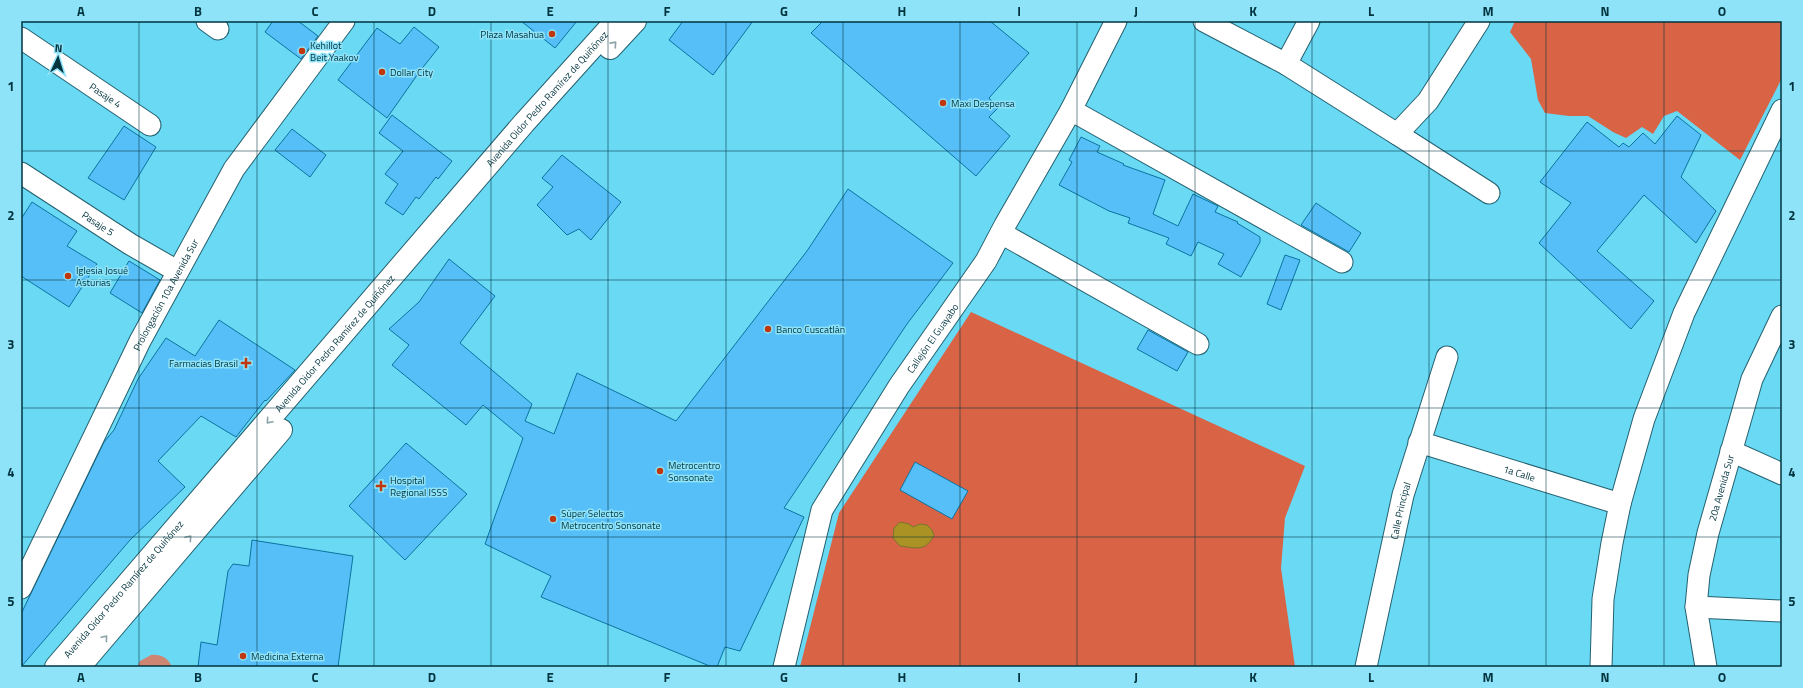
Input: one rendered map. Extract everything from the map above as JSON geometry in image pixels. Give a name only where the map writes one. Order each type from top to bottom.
[{"type":"main road","name":"Avenida Oidor Pedro Ramírez de Quiñónez","points":[[56,667],[524,123],[616,21]]},
{"type":"main road","name":"Avenida Oidor Pedro Ramírez de Quiñónez","points":[[79,667],[475,200],[635,21]]},
{"type":"street","name":"Prolongación 10a Avenida Sur","points":[[21,588],[140,341],[234,169],[344,21]]},
{"type":"street","name":"Callejón El Guayabo","points":[[784,667],[822,510],[899,386],[986,261],[1071,110],[1116,21]]},
{"type":"street","points":[[1204,21],[1286,64],[1489,193]]},
{"type":"street","points":[[1286,64],[1309,21]]},
{"type":"street","points":[[1397,134],[1428,101],[1480,21]]},
{"type":"street","name":"Pasaje 4","points":[[21,38],[150,125]]},
{"type":"street","points":[[1071,110],[1342,262]]},
{"type":"street","points":[[1601,667],[1603,599],[1620,504],[1644,419],[1684,313],[1776,141],[1782,110]]},
{"type":"street","name":"Pasaje 5","points":[[21,173],[130,244],[177,271]]},
{"type":"street","points":[[1001,233],[1198,344]]},
{"type":"street","name":"20a Avenida Sur","points":[[1706,667],[1696,607],[1699,575],[1708,533],[1752,379],[1782,316]]},
{"type":"street","name":"Calle Principal","points":[[1366,667],[1402,495],[1447,357]]},
{"type":"street","name":"1a Calle","points":[[1419,442],[1620,504]]},
{"type":"street","points":[[1731,451],[1782,474]]},
{"type":"street","points":[[1696,607],[1782,611]]},
{"type":"shaded area","points":[[1515,21],[1782,21],[1782,78],[1740,160],[1677,111],[1664,116],[1653,134],[1642,127],[1626,138],[1613,132],[1588,116],[1569,116],[1545,113],[1538,100],[1531,59],[1510,32]]},
{"type":"shaded area","points":[[971,312],[1305,466],[1285,518],[1281,568],[1295,667],[800,667],[839,513]]},
{"type":"shaded area","points":[[900,522],[909,524],[913,527],[920,524],[927,525],[932,530],[934,535],[928,544],[920,548],[900,546],[893,538],[894,528]]},
{"type":"shaded area","points":[[151,655],[164,657],[172,667],[137,667],[140,661]]},
{"type":"building","name":"Kehillot Beit Yaakov","points":[[273,21],[298,21],[318,36],[301,59],[265,32]]},
{"type":"building","name":"Plaza Masahua","points":[[521,21],[577,21],[555,48]]},
{"type":"building","points":[[683,21],[753,21],[713,75],[669,40]]},
{"type":"building","name":"Maxi Despensa","points":[[823,21],[990,21],[1029,53],[989,98],[998,108],[989,117],[1010,136],[976,176],[811,33]]},
{"type":"building","name":"Dollar City","points":[[414,27],[439,47],[387,118],[338,80],[377,28],[400,44]]},
{"type":"building","points":[[392,115],[452,161],[438,179],[436,177],[419,199],[416,197],[403,215],[385,203],[398,184],[385,174],[403,151],[379,133]]},
{"type":"building","points":[[1677,116],[1701,135],[1681,177],[1716,211],[1696,243],[1644,195],[1597,251],[1654,301],[1631,329],[1539,243],[1571,203],[1540,182],[1587,122],[1619,147],[1623,143],[1629,147],[1643,133],[1655,144]]},
{"type":"building","points":[[124,126],[156,147],[124,200],[88,178]]},
{"type":"building","points":[[292,129],[326,155],[310,177],[275,150]]},
{"type":"building","points":[[1081,137],[1100,146],[1097,152],[1124,164],[1123,165],[1165,180],[1153,214],[1178,226],[1193,194],[1218,206],[1215,212],[1238,222],[1237,223],[1260,237],[1260,242],[1241,277],[1218,264],[1224,254],[1198,242],[1191,256],[1166,244],[1169,238],[1128,223],[1130,218],[1109,211],[1059,185],[1072,162],[1069,160]]},
{"type":"building","points":[[562,155],[621,202],[591,240],[579,229],[567,235],[537,205],[553,187],[542,178]]},
{"type":"building","name":"Metrocentro Sonsonate","points":[[848,189],[953,263],[907,324],[784,508],[804,517],[740,651],[725,647],[717,667],[712,667],[541,597],[551,576],[485,544],[523,438],[483,405],[466,425],[392,365],[409,345],[389,329],[419,302],[449,259],[495,296],[460,343],[532,404],[525,421],[554,434],[577,373],[676,421],[807,251]]},
{"type":"building","points":[[32,202],[77,231],[67,246],[97,264],[69,307],[21,276],[21,219]]},
{"type":"building","points":[[1316,203],[1361,233],[1349,252],[1301,225]]},
{"type":"building","points":[[1285,255],[1300,260],[1281,310],[1267,304]]},
{"type":"building","points":[[129,261],[160,280],[142,313],[110,293]]},
{"type":"building","points":[[219,320],[295,370],[266,401],[265,400],[236,437],[201,416],[158,461],[185,487],[130,540],[21,667],[21,614],[104,442],[114,430],[138,379],[166,338],[195,356]]},
{"type":"building","points":[[1148,330],[1188,352],[1177,371],[1137,349]]},
{"type":"building","points":[[406,443],[467,494],[405,560],[349,506]]},
{"type":"building","points":[[915,462],[968,491],[952,519],[900,490]]},
{"type":"building","points":[[252,540],[353,556],[338,667],[198,667],[201,642],[217,645],[228,571],[233,564],[249,566]]},
{"type":"place","name":"Plaza Masahua","points":[[552,34]]},
{"type":"place","name":"Kehillot Beit Yaakov","points":[[302,51]]},
{"type":"place","name":"Dollar City","points":[[382,72]]},
{"type":"place","name":"Maxi Despensa","points":[[943,103]]},
{"type":"place","name":"Iglesia Josué Asturias","points":[[68,276]]},
{"type":"place","name":"Banco Cuscatlán","points":[[768,329]]},
{"type":"place","name":"Farmacias Brasil","points":[[246,363]]},
{"type":"place","name":"Metrocentro Sonsonate","points":[[660,471]]},
{"type":"place","name":"Hospital Regional ISSS","points":[[381,486]]},
{"type":"place","name":"Súper Selectos Metrocentro Sonsonate","points":[[553,519]]},
{"type":"place","name":"Medicina Externa","points":[[243,656]]}]
